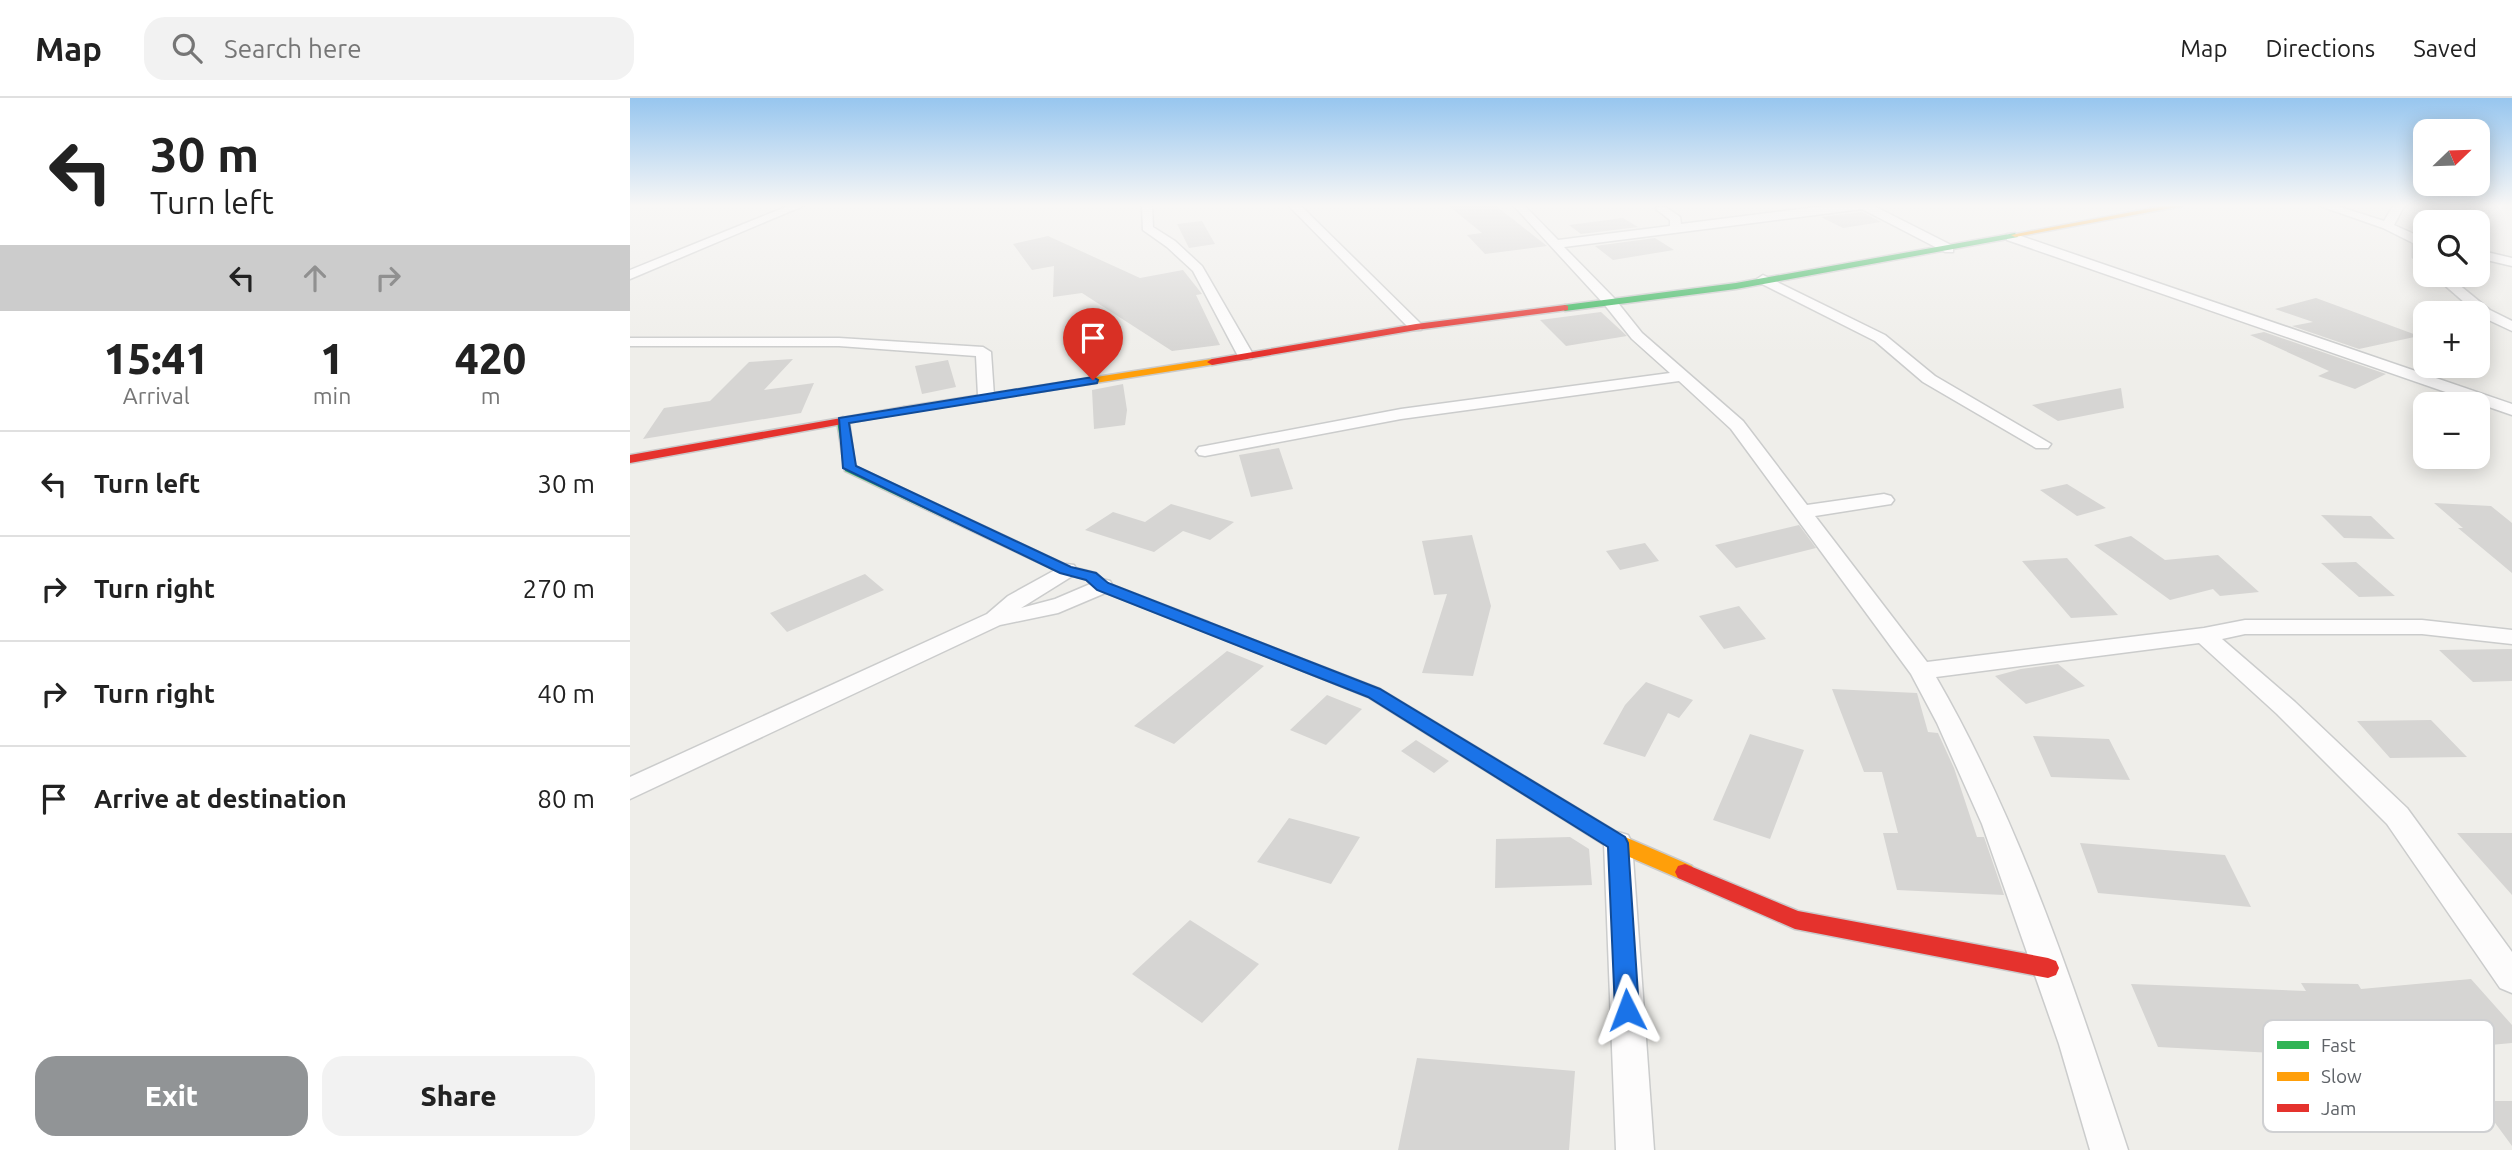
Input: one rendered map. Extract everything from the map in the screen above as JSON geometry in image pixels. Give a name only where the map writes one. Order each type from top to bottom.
[{"type":"street","points":[[630,275],[678,255]]},
{"type":"street","points":[[1183,255],[1198,270],[1246,356]]},
{"type":"street","points":[[1343,255],[1416,327]]},
{"type":"street","points":[[1566,255],[1637,336],[1737,425],[1921,671],[1950,723],[1996,824],[2076,1044],[2109,1150]]},
{"type":"street","points":[[630,459],[986,396],[1416,327],[1736,286],[1763,279],[1911,255]]},
{"type":"street","points":[[2063,255],[2512,410]]},
{"type":"street","points":[[2490,257],[2512,262]]},
{"type":"street","points":[[1763,279],[1880,338],[1929,379],[2042,444]]},
{"type":"street","points":[[2454,287],[2485,313],[2512,327]]},
{"type":"street","points":[[630,342],[839,342],[983,352],[986,396]]},
{"type":"street","points":[[1205,451],[1401,414],[1684,376]]},
{"type":"street","points":[[843,421],[849,468],[1066,570],[1091,576],[1102,586],[1374,693],[1618,843],[1795,920],[2048,968]]},
{"type":"street","points":[[1802,512],[1884,500]]},
{"type":"street","points":[[630,789],[995,619],[1016,601],[1066,570]]},
{"type":"street","points":[[995,619],[1042,613],[1080,599],[1102,586]]},
{"type":"street","points":[[1921,671],[2204,635],[2245,627],[2422,627],[2512,637]]},
{"type":"street","points":[[2204,635],[2286,708],[2397,816],[2512,978]]},
{"type":"street","points":[[1618,843],[1634,1150]]},
{"type":"building","points":[[1021,255],[1090,255],[1140,278],[1183,270],[1202,294],[1196,295],[1220,345],[1172,351],[1082,293],[1053,297],[1054,266],[1032,270]]},
{"type":"building","points":[[1607,255],[1643,255],[1613,260]]},
{"type":"building","points":[[2316,298],[2413,334],[2413,337],[2359,349],[2292,326],[2313,322],[2275,309]]},
{"type":"building","points":[[1601,312],[1627,336],[1566,346],[1540,320]]},
{"type":"building","points":[[2264,332],[2386,374],[2355,389],[2318,376],[2329,371],[2250,335]]},
{"type":"building","points":[[793,359],[764,390],[814,383],[801,413],[643,439],[664,408],[710,401],[749,362]]},
{"type":"building","points":[[948,360],[956,387],[922,394],[915,366]]},
{"type":"building","points":[[1123,384],[1127,410],[1125,425],[1094,429],[1092,390]]},
{"type":"building","points":[[2121,388],[2124,408],[2058,421],[2032,405]]},
{"type":"building","points":[[1279,448],[1293,489],[1251,497],[1239,455]]},
{"type":"building","points":[[2067,484],[2106,508],[2077,516],[2040,490]]},
{"type":"building","points":[[2434,503],[2491,506],[2512,523],[2512,573],[2458,528],[2463,528]]},
{"type":"building","points":[[1171,504],[1234,522],[1210,540],[1183,531],[1154,552],[1085,530],[1113,512],[1145,522]]},
{"type":"building","points":[[2321,515],[2371,516],[2395,539],[2344,538]]},
{"type":"building","points":[[1799,525],[1816,548],[1736,568],[1715,545]]},
{"type":"building","points":[[1472,535],[1491,606],[1473,676],[1422,673],[1447,594],[1434,595],[1422,541]]},
{"type":"building","points":[[2131,536],[2165,560],[2218,555],[2259,592],[2220,596],[2213,589],[2170,600],[2094,545]]},
{"type":"building","points":[[1645,543],[1659,561],[1620,570],[1606,551]]},
{"type":"building","points":[[2067,558],[2118,615],[2071,618],[2022,561]]},
{"type":"building","points":[[2356,562],[2395,596],[2359,597],[2321,563]]},
{"type":"building","points":[[865,574],[884,590],[787,632],[770,613]]},
{"type":"building","points":[[1739,606],[1766,639],[1724,649],[1699,616]]},
{"type":"building","points":[[2512,649],[2512,681],[2473,682],[2439,650]]},
{"type":"building","points":[[1227,651],[1264,666],[1174,744],[1134,726]]},
{"type":"building","points":[[2058,664],[2085,686],[2026,704],[1995,676],[2021,669]]},
{"type":"building","points":[[1646,682],[1693,700],[1679,718],[1668,713],[1645,757],[1603,744],[1625,705]]},
{"type":"building","points":[[1832,689],[1917,693],[1928,732],[1938,733],[1954,768],[1977,837],[1984,837],[2004,895],[1897,890],[1883,833],[1898,833],[1882,772],[1864,772]]},
{"type":"building","points":[[1327,695],[1362,709],[1326,745],[1290,730]]},
{"type":"building","points":[[2431,720],[2467,757],[2390,758],[2357,721]]},
{"type":"building","points":[[1750,734],[1804,750],[1770,839],[1713,820]]},
{"type":"building","points":[[2033,736],[2109,739],[2130,780],[2051,777]]},
{"type":"building","points":[[1416,740],[1449,761],[1434,773],[1401,751]]},
{"type":"building","points":[[1289,818],[1360,837],[1331,884],[1257,862]]},
{"type":"building","points":[[2457,833],[2512,833],[2512,895]]},
{"type":"building","points":[[1570,837],[1589,849],[1592,885],[1495,888],[1496,839]]},
{"type":"building","points":[[2080,843],[2225,855],[2251,907],[2098,893]]},
{"type":"building","points":[[1190,920],[1259,964],[1202,1023],[1132,974]]},
{"type":"building","points":[[2471,979],[2512,1025],[2512,1043],[2494,1045],[2494,1020],[2263,1020],[2263,1052],[2158,1047],[2131,984],[2306,991],[2301,983],[2358,984],[2361,989]]},
{"type":"building","points":[[1417,1058],[1575,1071],[1569,1150],[1398,1150]]},
{"type":"building","points":[[2494,1101],[2512,1101],[2512,1146],[2494,1121]]},
{"type":"traffic: fast","points":[[1565,308],[1736,286],[1905,255]]},
{"type":"traffic: fast","points":[[843,421],[849,468],[1066,570],[1091,576],[1102,586],[1202,625]]},
{"type":"traffic: slow","points":[[904,410],[1212,362]]},
{"type":"traffic: slow","points":[[1202,625],[1374,693],[1618,843],[1685,872]]},
{"type":"traffic: jam","points":[[1212,362],[1416,327],[1565,308]]},
{"type":"traffic: jam","points":[[630,459],[904,410]]},
{"type":"traffic: jam","points":[[1685,872],[1795,920],[2048,968]]},
{"type":"route","points":[[1093,380],[843,421],[849,468],[1066,570],[1091,576],[1102,586],[1374,693],[1618,843],[1627,1010]]}]
